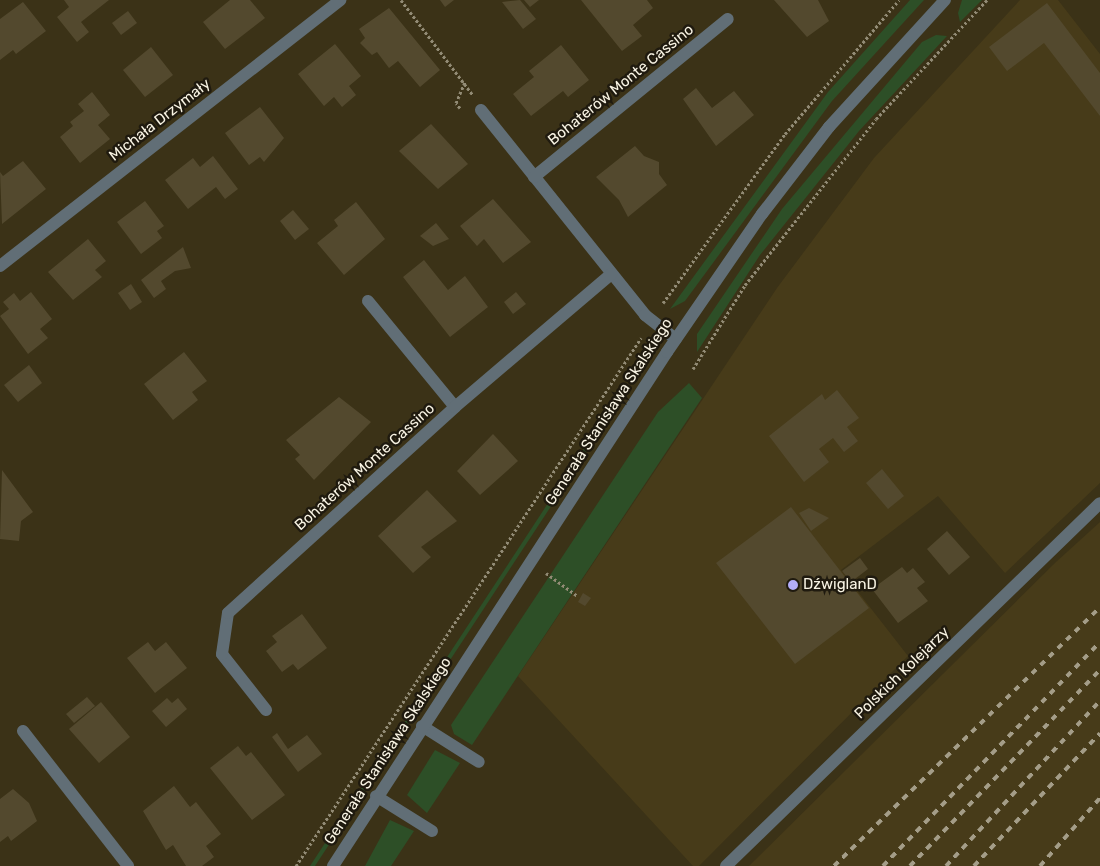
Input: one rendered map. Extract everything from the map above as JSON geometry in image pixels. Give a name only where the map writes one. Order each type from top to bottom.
[{"type":"street","name":"Michała Drzymały","points":[[0,266],[340,0]]},
{"type":"street","name":"Generała Stanisława Skalskiego","points":[[333,866],[376,796],[676,339],[829,127],[945,0]]},
{"type":"street","name":"Bohaterów Monte Cassino","points":[[534,177],[728,19]]},
{"type":"street","points":[[481,110],[611,274],[651,320],[676,339]]},
{"type":"street","name":"Bohaterów Monte Cassino","points":[[266,710],[222,654],[228,613],[454,407],[611,274]]},
{"type":"street","points":[[368,302],[454,407]]},
{"type":"street","name":"Polskich Kolejarzy","points":[[726,866],[1100,503]]},
{"type":"street","points":[[422,726],[479,762]]},
{"type":"street","points":[[23,731],[128,866]]},
{"type":"street","points":[[376,796],[432,831]]},
{"type":"path","points":[[401,0],[463,78],[481,110]]},
{"type":"path","points":[[296,866],[450,636],[651,320],[779,142],[899,0]]},
{"type":"path","points":[[693,369],[745,285],[870,126],[986,0]]},
{"type":"path","points":[[542,570],[578,596]]},
{"type":"shaded area","points":[[1020,0],[1058,0],[1100,54],[1100,483],[1005,573],[938,496],[841,570],[908,656],[699,866],[693,866],[518,676],[777,288],[874,158]]},
{"type":"shaded area","points":[[1100,522],[1100,866],[749,866],[1056,562]]},
{"type":"green space","points":[[910,0],[924,0],[832,101],[685,301],[670,309],[828,92]]},
{"type":"green space","points":[[962,0],[982,0],[960,22],[958,13]]},
{"type":"green space","points":[[936,35],[947,36],[859,131],[760,255],[697,352],[697,334],[782,209],[922,42]]},
{"type":"green space","points":[[689,383],[702,398],[472,745],[454,734],[451,725],[658,412]]},
{"type":"green space","points":[[619,395],[624,395],[315,866],[310,866]]},
{"type":"green space","points":[[435,750],[460,763],[427,813],[407,795]]},
{"type":"green space","points":[[390,820],[414,831],[391,866],[365,866]]},
{"type":"building","points":[[64,0],[109,0],[81,22],[89,32],[77,42],[57,17],[69,7]]},
{"type":"building","points":[[230,0],[250,0],[265,18],[225,49],[203,22]]},
{"type":"building","points":[[440,0],[454,0],[445,7]]},
{"type":"building","points":[[520,0],[536,19],[523,29],[502,2]]},
{"type":"building","points":[[524,0],[539,0],[530,7]]},
{"type":"building","points":[[581,0],[647,0],[653,8],[633,25],[642,36],[622,51]]},
{"type":"building","points":[[774,0],[818,0],[829,21],[807,37]]},
{"type":"building","points":[[23,2],[46,31],[16,54],[13,50],[0,60],[0,19]]},
{"type":"building","points":[[1047,3],[1100,73],[1100,116],[1044,43],[1007,71],[989,47]]},
{"type":"building","points":[[389,8],[440,70],[420,87],[398,61],[389,68],[377,52],[372,55],[360,43],[365,38],[359,29]]},
{"type":"building","points":[[128,11],[137,23],[121,35],[112,23]]},
{"type":"building","points":[[335,44],[361,76],[349,86],[356,95],[342,107],[334,97],[324,106],[298,74]]},
{"type":"building","points":[[561,45],[589,80],[568,97],[563,91],[531,116],[513,94],[534,77],[529,71]]},
{"type":"building","points":[[151,47],[173,75],[145,97],[123,70]]},
{"type":"building","points":[[696,88],[712,108],[734,91],[754,115],[716,146],[683,99]]},
{"type":"building","points":[[92,92],[110,115],[98,125],[110,139],[80,163],[60,137],[73,126],[70,122],[84,111],[78,104]]},
{"type":"building","points":[[260,107],[284,138],[264,162],[260,157],[249,165],[225,133]]},
{"type":"building","points":[[431,124],[468,164],[438,189],[399,151]]},
{"type":"building","points":[[635,146],[644,156],[659,162],[659,174],[667,185],[628,217],[619,200],[596,177]]},
{"type":"building","points":[[213,156],[238,189],[225,199],[216,187],[188,209],[165,180],[193,158],[200,167]]},
{"type":"building","points":[[23,161],[46,189],[2,224],[0,172],[3,176]]},
{"type":"building","points":[[493,199],[531,242],[503,263],[484,239],[477,246],[460,226]]},
{"type":"building","points":[[145,201],[164,226],[157,231],[162,238],[141,254],[117,222]]},
{"type":"building","points":[[356,202],[385,239],[344,275],[317,243],[338,226],[334,220]]},
{"type":"building","points":[[293,210],[309,229],[295,240],[280,221]]},
{"type":"building","points":[[436,223],[449,239],[433,246],[420,236]]},
{"type":"building","points":[[88,239],[106,261],[95,270],[102,277],[73,300],[48,272]]},
{"type":"building","points":[[183,247],[191,268],[175,271],[161,281],[166,289],[154,298],[141,280]]},
{"type":"building","points":[[424,260],[448,290],[465,276],[488,307],[450,337],[403,277]]},
{"type":"building","points":[[131,284],[142,302],[130,310],[118,293]]},
{"type":"building","points":[[31,292],[52,319],[40,329],[48,338],[28,354],[0,316],[9,309],[3,302],[14,293],[20,301]]},
{"type":"building","points":[[516,292],[526,304],[513,314],[504,302]]},
{"type":"building","points":[[184,352],[207,381],[192,392],[198,400],[173,420],[144,384]]},
{"type":"building","points":[[29,365],[42,383],[18,402],[4,385]]},
{"type":"building","points":[[837,390],[859,418],[847,427],[858,441],[844,452],[833,438],[819,449],[829,462],[804,482],[769,436],[822,394],[825,400]]},
{"type":"building","points":[[339,397],[371,422],[314,480],[295,459],[300,455],[286,440]]},
{"type":"building","points":[[493,434],[518,461],[480,495],[457,471]]},
{"type":"building","points":[[882,469],[904,496],[888,509],[866,483]]},
{"type":"building","points":[[2,470],[33,512],[21,521],[19,541],[0,539]]},
{"type":"building","points":[[427,490],[457,521],[421,547],[431,557],[413,573],[378,536]]},
{"type":"building","name":"DźwiglanD","points":[[791,507],[869,608],[795,664],[716,563]]},
{"type":"building","points":[[809,508],[829,518],[811,531],[799,513]]},
{"type":"building","points":[[947,531],[970,557],[949,575],[927,549]]},
{"type":"building","points":[[860,558],[868,569],[851,582],[842,571]]},
{"type":"building","points":[[902,567],[907,573],[913,568],[925,582],[917,588],[928,601],[898,623],[872,589]]},
{"type":"building","points":[[583,593],[591,598],[585,606],[578,602]]},
{"type":"building","points":[[302,614],[327,648],[298,670],[293,664],[282,672],[266,651],[277,642],[272,636]]},
{"type":"building","points":[[148,642],[155,651],[166,642],[187,668],[155,693],[127,658]]},
{"type":"building","points":[[87,697],[95,706],[74,723],[66,714]]},
{"type":"building","points":[[167,698],[172,703],[178,698],[187,709],[166,727],[152,711]]},
{"type":"building","points":[[101,702],[130,737],[99,763],[69,729]]},
{"type":"building","points":[[277,733],[288,749],[307,735],[322,754],[298,772],[272,737]]},
{"type":"building","points":[[238,746],[246,756],[251,752],[285,795],[252,820],[210,768]]},
{"type":"building","points":[[174,786],[190,807],[196,802],[221,834],[206,846],[214,857],[202,866],[186,866],[173,845],[166,850],[143,811]]},
{"type":"building","points":[[13,789],[29,803],[37,821],[11,841],[8,836],[0,842],[0,799]]},
{"type":"railway","points":[[834,866],[1100,607]]},
{"type":"railway","points":[[883,866],[1100,642]]},
{"type":"railway","points":[[910,866],[1100,670]]},
{"type":"railway","points":[[946,866],[1100,701]]},
{"type":"railway","points":[[974,866],[1100,733]]},
{"type":"railway","points":[[1040,866],[1100,798]]},
{"type":"place","name":"DźwiglanD","points":[[793,585]]}]
